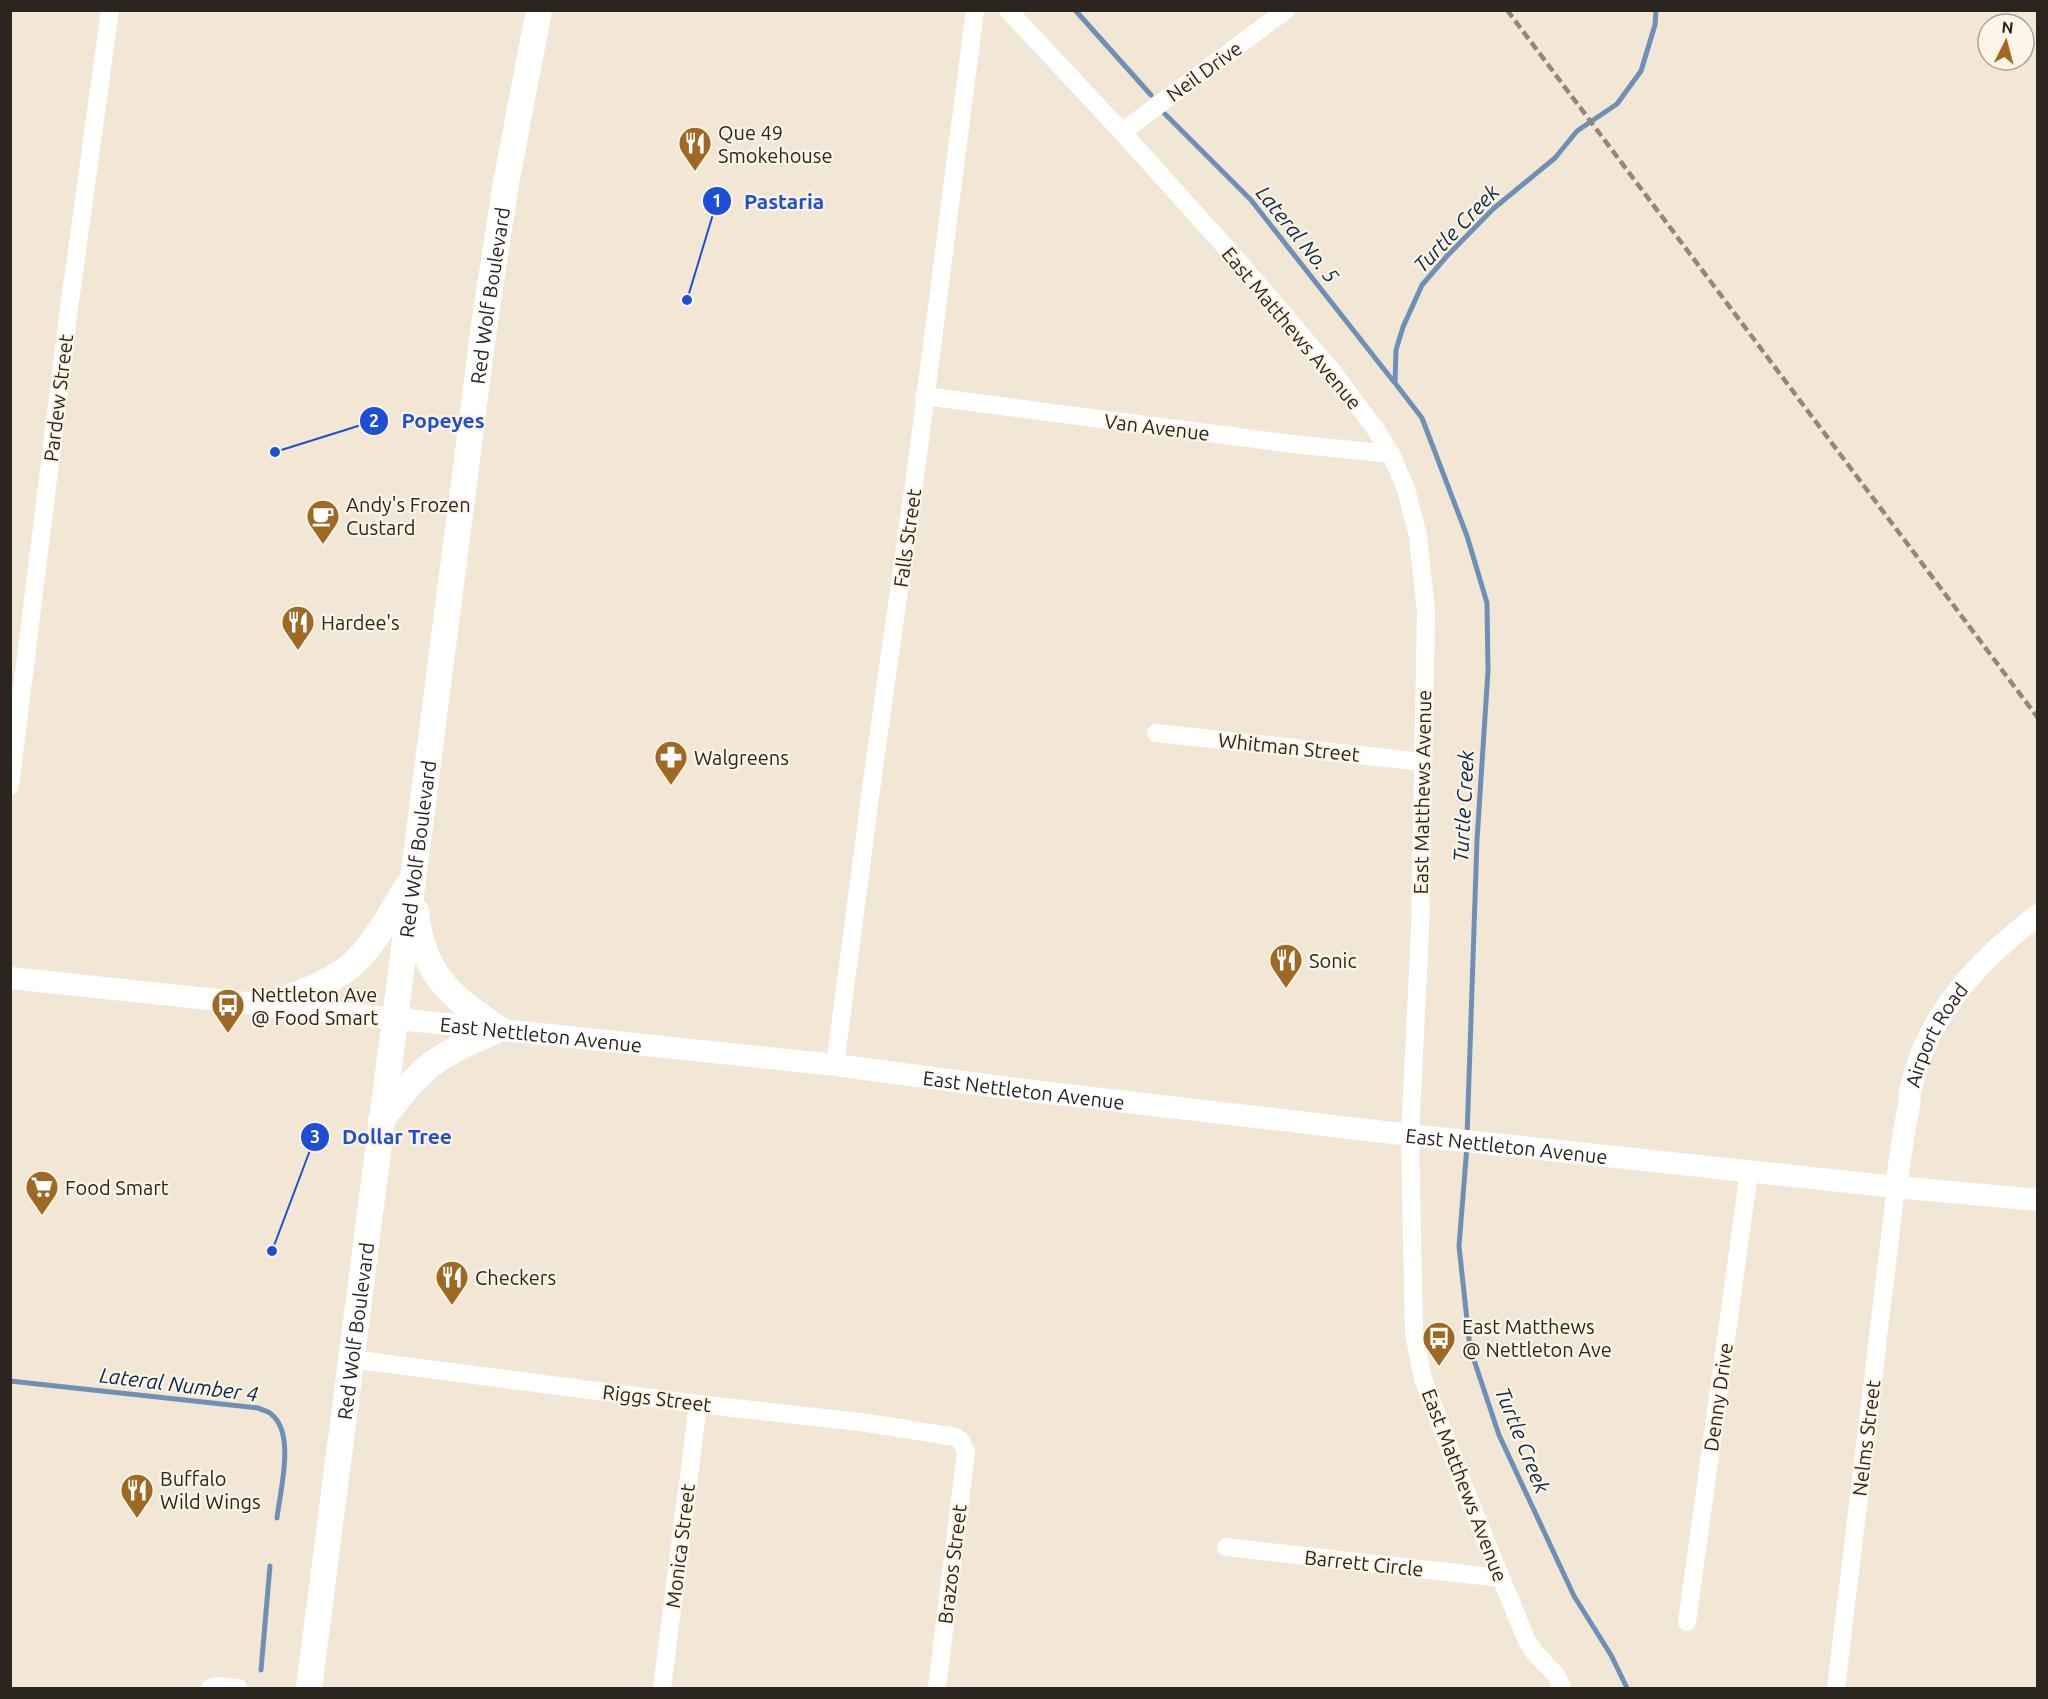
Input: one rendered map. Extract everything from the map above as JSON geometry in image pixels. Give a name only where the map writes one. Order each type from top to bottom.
[{"type":"highway","name":"Red Wolf Boulevard","points":[[309,1689],[486,310],[506,183],[539,10]]},
{"type":"highway","points":[[269,1005],[319,987],[350,967],[375,938],[412,878]]},
{"type":"highway","points":[[412,878],[417,928],[425,953],[440,981],[462,1004],[500,1029]]},
{"type":"highway","points":[[381,1121],[404,1091],[429,1066],[500,1029]]},
{"type":"main road","name":"Airport Road","points":[[1896,1187],[1911,1088],[1932,1030],[1968,977],[2014,933],[2037,915]]},
{"type":"main road","name":"East Nettleton Avenue","points":[[10,978],[836,1065],[1015,1089],[1500,1145],[2037,1200]]},
{"type":"street","name":"Pardew Street","points":[[10,786],[69,309],[110,10]]},
{"type":"street","name":"Falls Street","points":[[836,1065],[975,10]]},
{"type":"street","name":"East Matthews Avenue","points":[[1008,10],[1238,261],[1333,372],[1391,454],[1406,489],[1415,517],[1426,627],[1420,931],[1410,1135],[1414,1333],[1423,1378],[1527,1641],[1556,1676],[1562,1689]]},
{"type":"street","name":"Neil Drive","points":[[1122,132],[1283,11]]},
{"type":"street","name":"Van Avenue","points":[[924,396],[1293,444],[1391,454]]},
{"type":"street","name":"Whitman Street","points":[[1156,733],[1423,762]]},
{"type":"street","name":"Denny Drive","points":[[1687,1622],[1749,1172]]},
{"type":"street","name":"Nelms Street","points":[[1836,1689],[1896,1187]]},
{"type":"street","name":"Riggs Street","points":[[351,1359],[698,1404],[860,1422],[950,1435],[961,1441]]},
{"type":"street","name":"Monica Street","points":[[662,1689],[698,1404]]},
{"type":"street","name":"Brazos Street","points":[[937,1689],[966,1452],[961,1441]]},
{"type":"street","name":"Barrett Circle","points":[[1226,1547],[1501,1578]]},
{"type":"street","points":[[210,1689],[219,1686],[238,1689]]},
{"type":"waterway","name":"Lateral No. 5","points":[[1075,10],[1151,95]]},
{"type":"waterway","name":"Turtle Creek","points":[[1467,1137],[1477,840],[1488,671],[1487,603],[1467,536],[1422,418],[1395,383],[1396,350],[1403,327],[1422,285],[1447,256],[1493,209],[1555,158],[1577,131],[1617,104],[1641,71],[1655,25],[1656,10]]},
{"type":"waterway","name":"Lateral No. 5","points":[[1165,114],[1251,200],[1394,382]]},
{"type":"waterway","name":"Turtle Creek","points":[[1467,1146],[1459,1246],[1470,1348],[1499,1435],[1574,1596],[1611,1655],[1627,1688]]},
{"type":"waterway","name":"Lateral Number 4","points":[[10,1381],[258,1408],[268,1412],[279,1423],[285,1448],[277,1518]]},
{"type":"waterway","name":"Lateral Number 4","points":[[261,1670],[270,1566]]},
{"type":"railway","points":[[1507,10],[2038,718]]},
{"type":"place","name":"Que 49 Smokehouse","points":[[695,172]]},
{"type":"place","name":"Pastaria","points":[[687,300]]},
{"type":"place","name":"Popeyes","points":[[275,452]]},
{"type":"place","name":"Andy's Frozen Custard","points":[[323,545]]},
{"type":"place","name":"Hardee's","points":[[298,651]]},
{"type":"place","name":"Walgreens","points":[[671,786]]},
{"type":"place","name":"Sonic","points":[[1286,989]]},
{"type":"place","name":"Nettleton Ave @ Food Smart","points":[[228,1034]]},
{"type":"place","name":"Food Smart","points":[[42,1216]]},
{"type":"place","name":"Dollar Tree","points":[[272,1251]]},
{"type":"place","name":"Checkers","points":[[452,1306]]},
{"type":"place","name":"East Matthews @ Nettleton Ave","points":[[1439,1367]]},
{"type":"place","name":"Buffalo Wild Wings","points":[[137,1519]]}]
